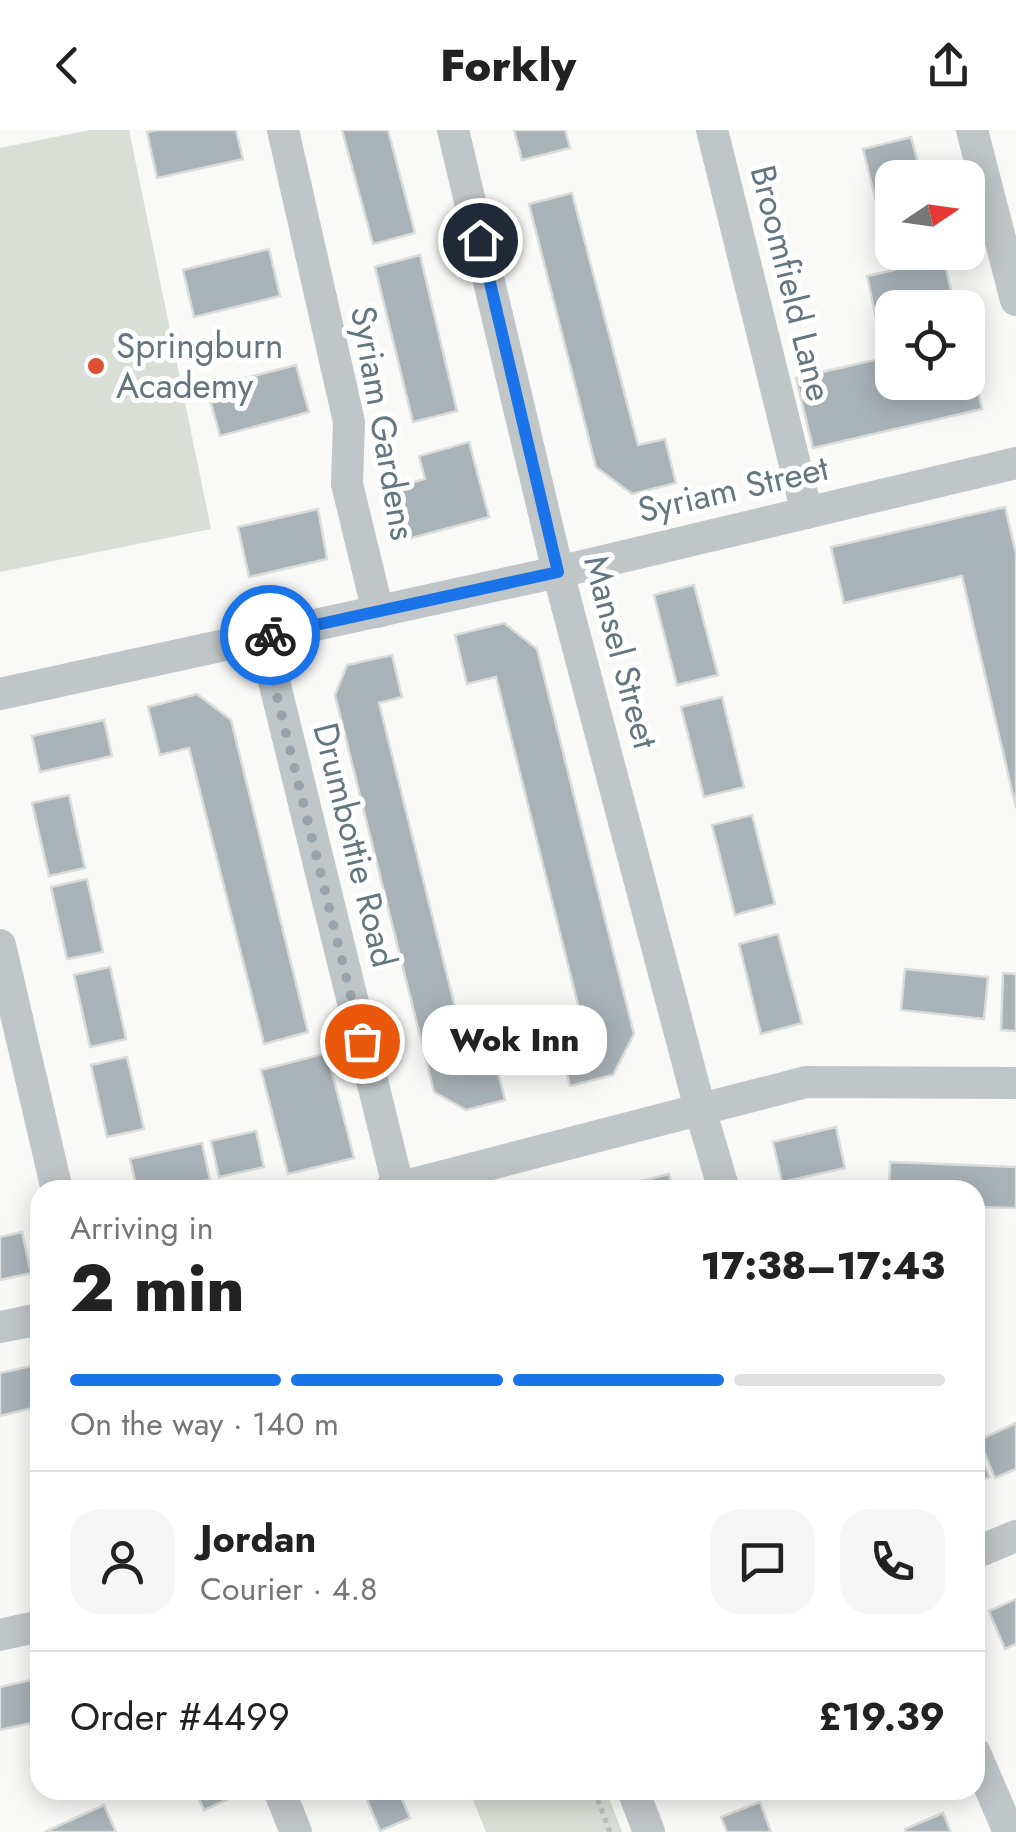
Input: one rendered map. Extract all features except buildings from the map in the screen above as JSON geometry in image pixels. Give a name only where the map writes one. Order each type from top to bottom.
[{"type":"street","name":"Syriam Gardens","points":[[283,130],[349,422],[347,484],[378,612]]},
{"type":"street","name":"Mansel Street","points":[[454,130],[558,572],[721,1180]]},
{"type":"street","name":"Broomfield Lane","points":[[712,130],[807,513]]},
{"type":"street","points":[[972,130],[1016,300]]},
{"type":"street","name":"Syriam Street","points":[[0,694],[558,572],[1016,463]]},
{"type":"street","name":"Drumbottie Road","points":[[262,636],[394,1180]]},
{"type":"street","points":[[0,945],[6,1010],[54,1180]]},
{"type":"street","points":[[430,1180],[806,1082],[1016,1083]]},
{"type":"street","points":[[0,1327],[30,1321]]},
{"type":"street","points":[[985,1549],[1016,1536]]},
{"type":"street","points":[[0,1635],[30,1628]]},
{"type":"street","points":[[985,1777],[1008,1832]]},
{"type":"street","points":[[283,1800],[296,1832]]},
{"type":"street","points":[[637,1800],[649,1832]]},
{"type":"path","points":[[598,1800],[610,1832]]},
{"type":"shaded area","name":"Springburn Academy","points":[[90,130],[129,130],[211,529],[0,572],[0,148]]},
{"type":"shaded area","points":[[473,1800],[610,1800],[622,1832],[486,1832]]},
{"type":"way so far","points":[[270,635],[262,636],[362,1041]]},
{"type":"place","name":"Springburn Academy","points":[[96,366]]},
{"type":"place","name":"Wok Inn","points":[[362,1041]]},
{"type":"route","points":[[270,635],[558,572],[480,240]]}]
